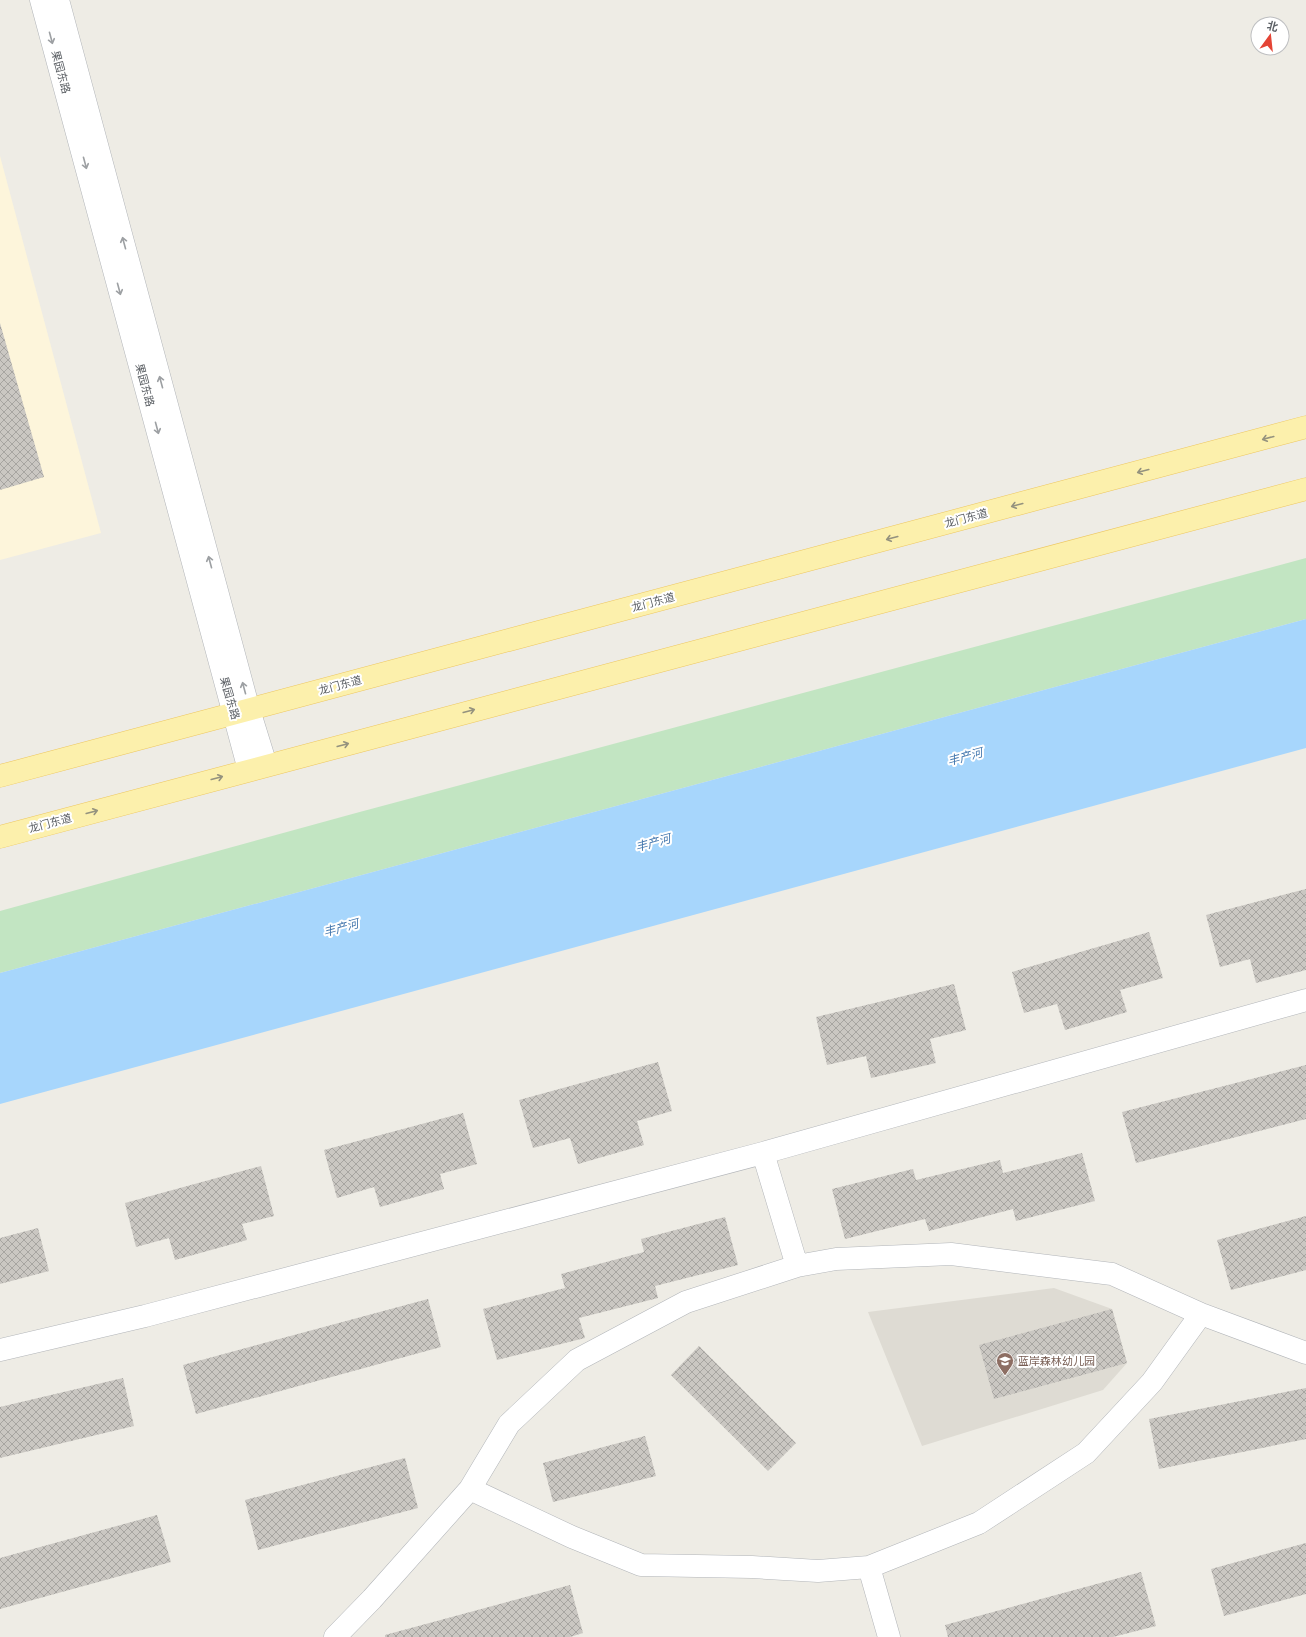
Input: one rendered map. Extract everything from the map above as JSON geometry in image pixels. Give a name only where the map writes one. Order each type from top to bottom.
[{"type":"main road","name":"龙门东道","points":[[0,776],[1306,428]]},
{"type":"main road","name":"龙门东道","points":[[0,837],[258,767],[1306,489]]},
{"type":"street","name":"果园东路","points":[[41,0],[258,767]]},
{"type":"street","name":"果园东路","points":[[58,0],[242,712]]},
{"type":"street","points":[[0,1350],[153,1314],[763,1153],[1306,1000]]},
{"type":"street","points":[[763,1153],[797,1266]]},
{"type":"street","points":[[335,1637],[372,1599],[470,1489],[509,1424],[577,1360],[686,1302],[797,1266],[836,1259],[959,1255],[1112,1274],[1202,1314],[1306,1353]]},
{"type":"street","points":[[470,1489],[572,1537],[641,1565],[752,1567],[818,1571],[869,1568],[979,1524],[1086,1453],[1152,1382],[1202,1314]]},
{"type":"street","points":[[869,1568],[889,1637]]},
{"type":"shaded area","points":[[0,156],[101,533],[0,560]]},
{"type":"shaded area","name":"蓝岸森林幼儿园","points":[[1054,1288],[1112,1309],[1127,1363],[1103,1390],[922,1446],[868,1312]]},
{"type":"green space","points":[[1306,558],[1306,619],[0,973],[0,911],[356,813]]},
{"type":"water","name":"丰产河","points":[[1306,619],[1306,748],[0,1104],[0,973]]},
{"type":"building","points":[[0,323],[44,477],[0,490]]},
{"type":"building","points":[[1306,889],[1306,970],[1256,983],[1250,959],[1220,967],[1206,915]]},
{"type":"building","points":[[1149,932],[1163,978],[1120,990],[1127,1012],[1065,1030],[1057,1004],[1024,1013],[1012,972]]},
{"type":"building","points":[[954,984],[966,1030],[930,1039],[936,1063],[871,1078],[866,1056],[827,1065],[816,1017]]},
{"type":"building","points":[[658,1062],[672,1111],[637,1121],[644,1145],[578,1164],[570,1138],[533,1148],[519,1100]]},
{"type":"building","points":[[1306,1065],[1306,1119],[1136,1163],[1122,1112]]},
{"type":"building","points":[[463,1113],[477,1164],[440,1174],[444,1189],[380,1207],[374,1187],[337,1198],[324,1150]]},
{"type":"building","points":[[1082,1153],[1095,1201],[1016,1221],[1013,1209],[929,1231],[925,1219],[845,1239],[832,1189],[913,1169],[916,1180],[1000,1160],[1003,1173]]},
{"type":"building","points":[[261,1166],[274,1216],[242,1224],[247,1240],[175,1260],[169,1238],[136,1247],[125,1203]]},
{"type":"building","points":[[1306,1216],[1306,1270],[1231,1290],[1217,1240]]},
{"type":"building","points":[[725,1217],[738,1265],[655,1286],[658,1298],[579,1318],[585,1338],[497,1360],[483,1309],[565,1288],[561,1274],[644,1252],[641,1239]]},
{"type":"building","points":[[38,1228],[49,1271],[0,1284],[0,1238]]},
{"type":"building","points":[[428,1299],[441,1347],[196,1414],[183,1365]]},
{"type":"building","points":[[1112,1309],[1127,1363],[994,1399],[979,1345]]},
{"type":"building","points":[[699,1346],[796,1443],[768,1471],[671,1375]]},
{"type":"building","points":[[123,1378],[134,1426],[0,1458],[0,1407]]},
{"type":"building","points":[[1306,1388],[1306,1439],[1159,1469],[1149,1419]]},
{"type":"building","points":[[645,1436],[656,1476],[553,1502],[543,1463]]},
{"type":"building","points":[[405,1458],[418,1508],[258,1550],[245,1500]]},
{"type":"building","points":[[157,1515],[171,1562],[0,1609],[0,1558]]},
{"type":"building","points":[[1306,1543],[1306,1594],[1224,1616],[1211,1569]]},
{"type":"building","points":[[1141,1572],[1156,1626],[1113,1637],[948,1637],[945,1625]]},
{"type":"building","points":[[570,1585],[583,1633],[570,1637],[385,1637],[385,1635]]},
{"type":"place","name":"蓝岸森林幼儿园","points":[[1005,1376]]}]
